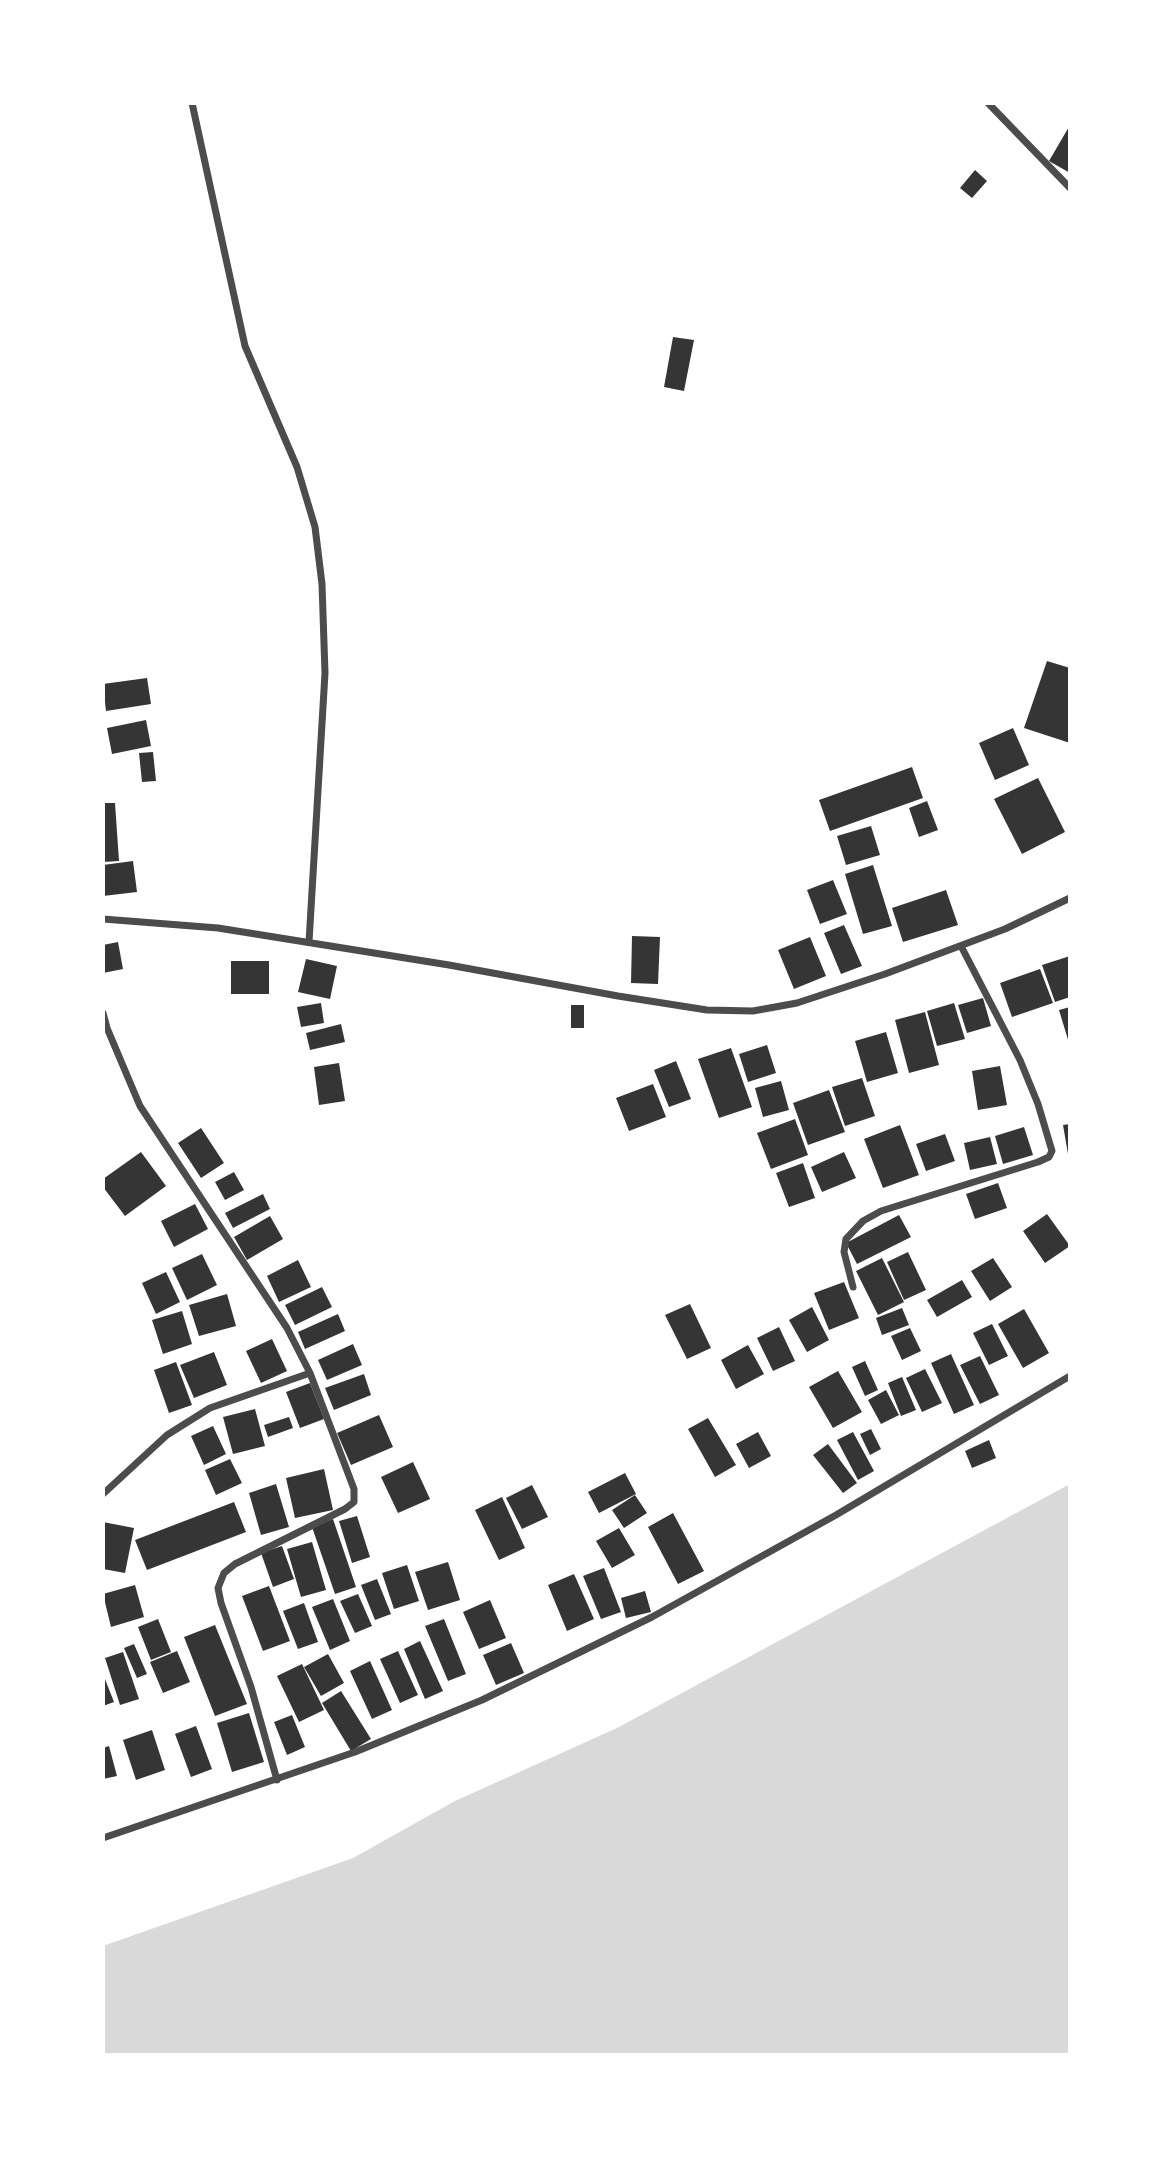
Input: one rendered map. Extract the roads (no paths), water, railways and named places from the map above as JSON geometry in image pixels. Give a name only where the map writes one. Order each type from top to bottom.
[{"type":"street","points":[[192,103],[246,346],[297,467],[315,527],[322,584],[325,673],[309,942]]},
{"type":"street","points":[[988,103],[1070,188]]},
{"type":"street","points":[[103,919],[218,928],[707,1010],[753,1011],[797,1003],[961,946],[1006,929],[1070,898]]},
{"type":"street","points":[[853,1287],[844,1252],[846,1239],[863,1221],[881,1211],[1038,1162],[1049,1157],[1052,1151],[1038,1104],[1020,1060],[961,946]]},
{"type":"street","points":[[103,1013],[140,1106],[256,1280],[310,1373],[354,1489],[354,1502],[345,1509],[235,1564],[224,1573],[218,1588],[251,1686],[277,1780]]},
{"type":"street","points":[[103,1494],[167,1435],[211,1408],[310,1373]]},
{"type":"street","points":[[103,1838],[355,1752],[482,1700],[652,1617],[836,1515],[1070,1376]]}]
